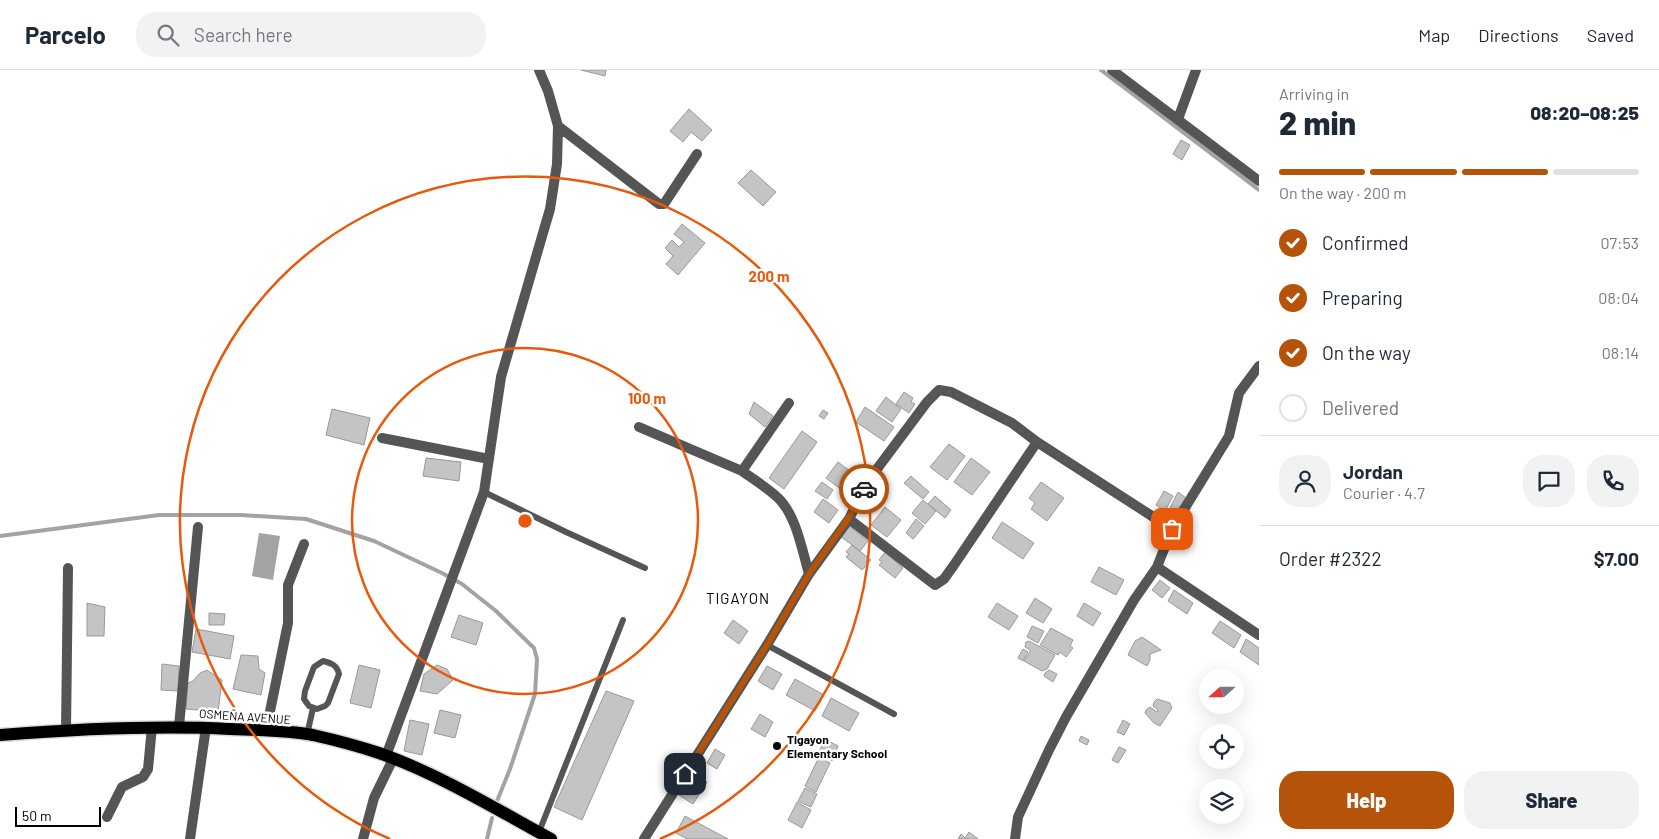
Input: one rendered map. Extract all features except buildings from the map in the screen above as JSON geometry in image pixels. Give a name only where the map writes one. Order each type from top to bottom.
[{"type":"main road","name":"OSMEÑA AVENUE","points":[[0,735],[66,730],[179,726],[266,730],[307,735],[389,757],[476,799],[552,839]]},
{"type":"street","points":[[363,839],[374,798],[484,492],[501,377],[550,209],[557,164],[558,126],[548,91],[539,70]]},
{"type":"street","points":[[1112,70],[1259,181]]},
{"type":"street","points":[[1178,119],[1196,70]]},
{"type":"street","points":[[558,126],[659,204],[664,204],[697,154]]},
{"type":"street","points":[[1016,838],[1018,817],[1066,717],[1134,600],[1157,567],[1172,529],[1229,436],[1239,393],[1259,366]]},
{"type":"street","points":[[644,839],[767,645],[809,574],[848,519],[868,481],[927,402],[939,390],[951,392],[1012,423],[1037,442],[1172,529]]},
{"type":"street","points":[[742,471],[789,403]]},
{"type":"street","points":[[639,427],[742,471],[778,497],[788,511],[798,533],[809,574]]},
{"type":"street","points":[[382,438],[488,459]]},
{"type":"street","points":[[848,519],[935,585],[944,579],[954,565],[1037,442]]},
{"type":"street","points":[[179,726],[198,527]]},
{"type":"street","points":[[266,730],[288,623],[288,585],[304,544]]},
{"type":"street","points":[[1157,567],[1259,635]]},
{"type":"street","points":[[66,730],[68,568]]},
{"type":"street","points":[[107,817],[122,787],[143,776],[148,769],[152,727]]},
{"type":"street","points":[[190,839],[206,727]]},
{"type":"lane","points":[[484,492],[646,568]]},
{"type":"lane","points":[[539,832],[623,620]]},
{"type":"lane","points":[[767,645],[894,714]]},
{"type":"lane","points":[[322,661],[333,664],[339,674],[328,703],[322,708],[313,708],[306,703],[304,695],[314,667],[322,661]]},
{"type":"lane","points":[[307,735],[313,708]]},
{"type":"shaded area","points":[[259,533],[280,536],[273,580],[252,576]]},
{"type":"waterway","points":[[1101,70],[1259,190]]},
{"type":"waterway","points":[[0,536],[159,515],[241,515],[306,519],[374,541],[442,573],[462,584],[496,611],[534,648],[537,659],[535,694],[510,769],[495,806]]},
{"type":"waterway","points":[[487,839],[492,818]]},
{"type":"way so far","points":[[864,489],[927,402],[939,390],[951,392],[1012,423],[1037,442],[1172,529]]},
{"type":"place","name":"Tigayon Elementary School","points":[[777,746]]},
{"type":"district","name":"TIGAYON","points":[[738,598]]},
{"type":"route","points":[[685,774],[767,645],[809,574],[848,519],[864,489]]}]
